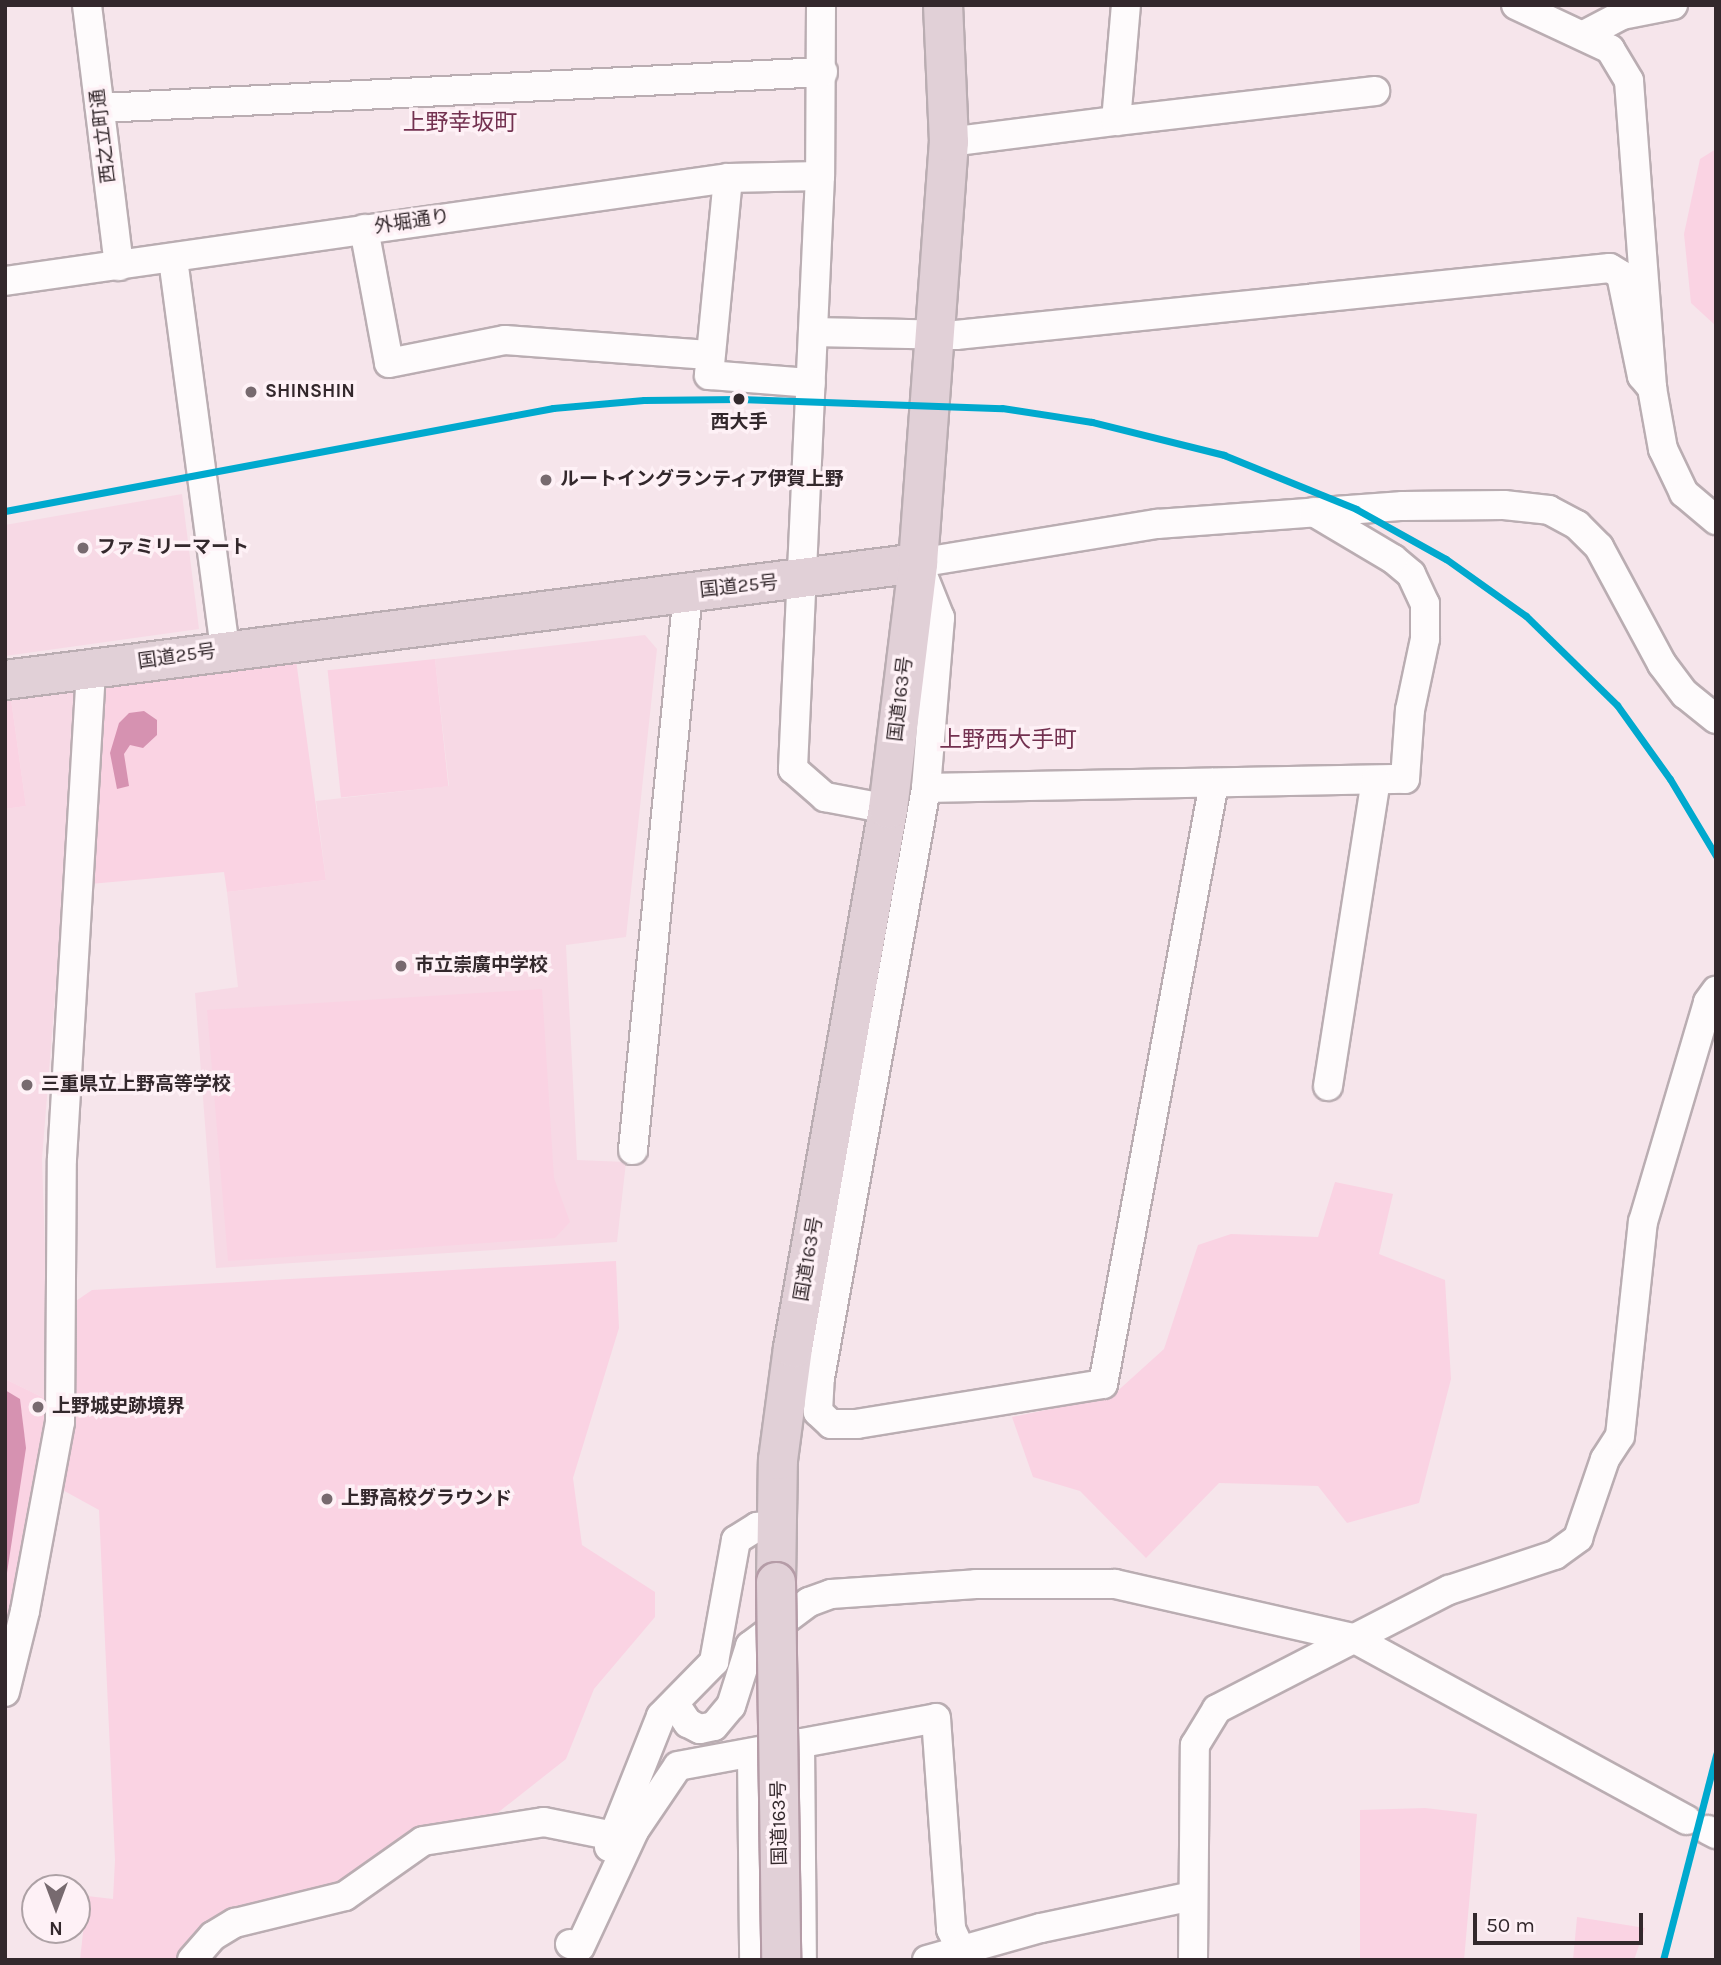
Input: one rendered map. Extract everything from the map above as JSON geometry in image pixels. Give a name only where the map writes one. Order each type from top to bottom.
[{"type":"highway","points":[[918,564],[948,142],[943,5]]},
{"type":"highway","name":"国道25号","points":[[5,680],[918,564]]},
{"type":"highway","name":"国道163号","points":[[781,1960],[775,1526],[793,1348],[888,809],[918,564]]},
{"type":"street","name":"西之立町通","points":[[87,5],[119,266]]},
{"type":"street","points":[[821,5],[823,72],[820,176],[793,769],[825,797],[888,809]]},
{"type":"street","points":[[1116,121],[1126,5]]},
{"type":"street","points":[[1516,5],[1586,34],[1610,49],[1629,81],[1652,388],[1668,467],[1684,493],[1716,520]]},
{"type":"street","points":[[1586,34],[1622,15],[1673,5]]},
{"type":"street","points":[[101,108],[823,72]]},
{"type":"street","points":[[948,142],[1375,90]]},
{"type":"street","name":"外堀通り","points":[[5,281],[173,259],[728,177],[820,176]]},
{"type":"street","points":[[728,177],[708,355],[709,375],[811,383]]},
{"type":"street","points":[[364,229],[389,363],[505,340],[708,355]]},
{"type":"street","points":[[173,259],[225,650]]},
{"type":"street","points":[[813,332],[934,335],[1610,268],[1621,275],[1642,376],[1652,388]]},
{"type":"street","points":[[1214,783],[1103,1384],[857,1424],[831,1424],[818,1412],[820,1378],[926,788],[940,618],[918,564],[1157,524],[1453,505],[1549,510],[1577,526],[1599,547],[1662,664],[1685,694],[1716,719]]},
{"type":"street","points":[[926,788],[1405,779],[1410,710],[1425,639],[1425,604],[1411,574],[1393,559],[1314,512]]},
{"type":"street","points":[[632,1150],[688,593]]},
{"type":"street","points":[[5,1692],[25,1611],[60,1422],[62,1159],[81,893],[91,669]]},
{"type":"street","points":[[1328,1086],[1376,781]]},
{"type":"street","points":[[1193,1960],[1195,1745],[1206,1721],[1228,1700],[1449,1590],[1555,1555],[1578,1538],[1605,1459],[1620,1436],[1643,1222],[1708,1002],[1716,991]]},
{"type":"street","points":[[567,1952],[661,1716],[714,1662],[736,1539],[757,1527],[775,1526]]},
{"type":"street","points":[[675,1704],[688,1723],[700,1729],[714,1726],[731,1706],[750,1646],[809,1602],[831,1594],[976,1584],[1115,1584],[1353,1638],[1704,1828]]},
{"type":"street","points":[[567,1952],[580,1947],[634,1831],[678,1766],[752,1755],[800,1742],[936,1718],[951,1928],[962,1953]]},
{"type":"street","points":[[800,1742],[802,1960]]},
{"type":"street","points":[[752,1755],[754,1960]]},
{"type":"street","points":[[192,1960],[213,1936],[235,1923],[345,1896],[423,1841],[544,1822],[614,1836]]},
{"type":"street","points":[[927,1960],[962,1953],[1041,1928],[1193,1896]]},
{"type":"shaded area","points":[[1716,149],[1716,326],[1691,303],[1684,234],[1700,159]]},
{"type":"shaded area","points":[[182,494],[199,629],[5,656],[5,525]]},
{"type":"shaded area","name":"市立崇廣中学校","points":[[645,635],[657,649],[626,937],[566,945],[577,1160],[626,1162],[617,1242],[216,1268],[195,993],[238,987],[227,892],[326,880],[316,801],[449,786],[435,659]]},
{"type":"shaded area","points":[[435,659],[448,786],[341,798],[328,670]]},
{"type":"shaded area","points":[[296,660],[326,880],[227,892],[224,872],[90,884],[98,686]]},
{"type":"shaded area","name":"三重県立上野高等学校","points":[[69,692],[79,696],[42,1159],[50,1401],[5,1379],[5,809],[26,806],[11,699]]},
{"type":"shaded area","points":[[5,699],[11,699],[26,806],[5,809]]},
{"type":"shaded area","points":[[144,711],[157,720],[157,735],[143,748],[130,745],[124,754],[129,786],[117,789],[110,753],[119,723],[129,713]]},
{"type":"shaded area","points":[[542,989],[554,1178],[570,1222],[555,1238],[228,1261],[207,1010]]},
{"type":"shaded area","points":[[1335,1182],[1393,1194],[1379,1254],[1445,1280],[1451,1379],[1419,1503],[1347,1523],[1318,1486],[1219,1483],[1146,1558],[1080,1491],[1033,1477],[1012,1417],[1112,1396],[1164,1349],[1198,1245],[1231,1234],[1318,1237]]},
{"type":"shaded area","name":"上野高校グラウンド","points":[[616,1261],[619,1328],[573,1478],[582,1545],[655,1592],[655,1617],[594,1689],[566,1759],[486,1822],[364,1872],[184,1960],[80,1960],[82,1944],[91,1944],[91,1896],[113,1899],[115,1860],[99,1510],[59,1488],[73,1303],[92,1290]]},
{"type":"shaded area","points":[[5,1379],[50,1401],[5,1648]]},
{"type":"shaded area","points":[[5,1390],[20,1399],[26,1448],[5,1586]]},
{"type":"shaded area","points":[[1425,1808],[1477,1814],[1464,1960],[1360,1960],[1360,1810]]},
{"type":"shaded area","points":[[1577,1917],[1645,1928],[1634,1960],[1573,1960]]},
{"type":"transit line","points":[[5,511],[553,408],[644,400],[739,399],[1002,408],[1092,422],[1224,455],[1356,509],[1446,559],[1526,616],[1617,705],[1670,779],[1716,856]]},
{"type":"transit line","points":[[1663,1960],[1716,1755]]},
{"type":"place","name":"SHINSHIN","points":[[251,392]]},
{"type":"place","name":"西大手","points":[[739,399]]},
{"type":"place","name":"ルートイングランティア伊賀上野","points":[[546,480]]},
{"type":"place","name":"ファミリーマート","points":[[83,548]]},
{"type":"place","name":"市立崇廣中学校","points":[[401,966]]},
{"type":"place","name":"三重県立上野高等学校","points":[[27,1085]]},
{"type":"place","name":"上野城史跡境界","points":[[38,1407]]},
{"type":"place","name":"上野高校グラウンド","points":[[327,1499]]},
{"type":"district","name":"上野幸坂町","points":[[460,123]]},
{"type":"district","name":"上野西大手町","points":[[1008,740]]}]
